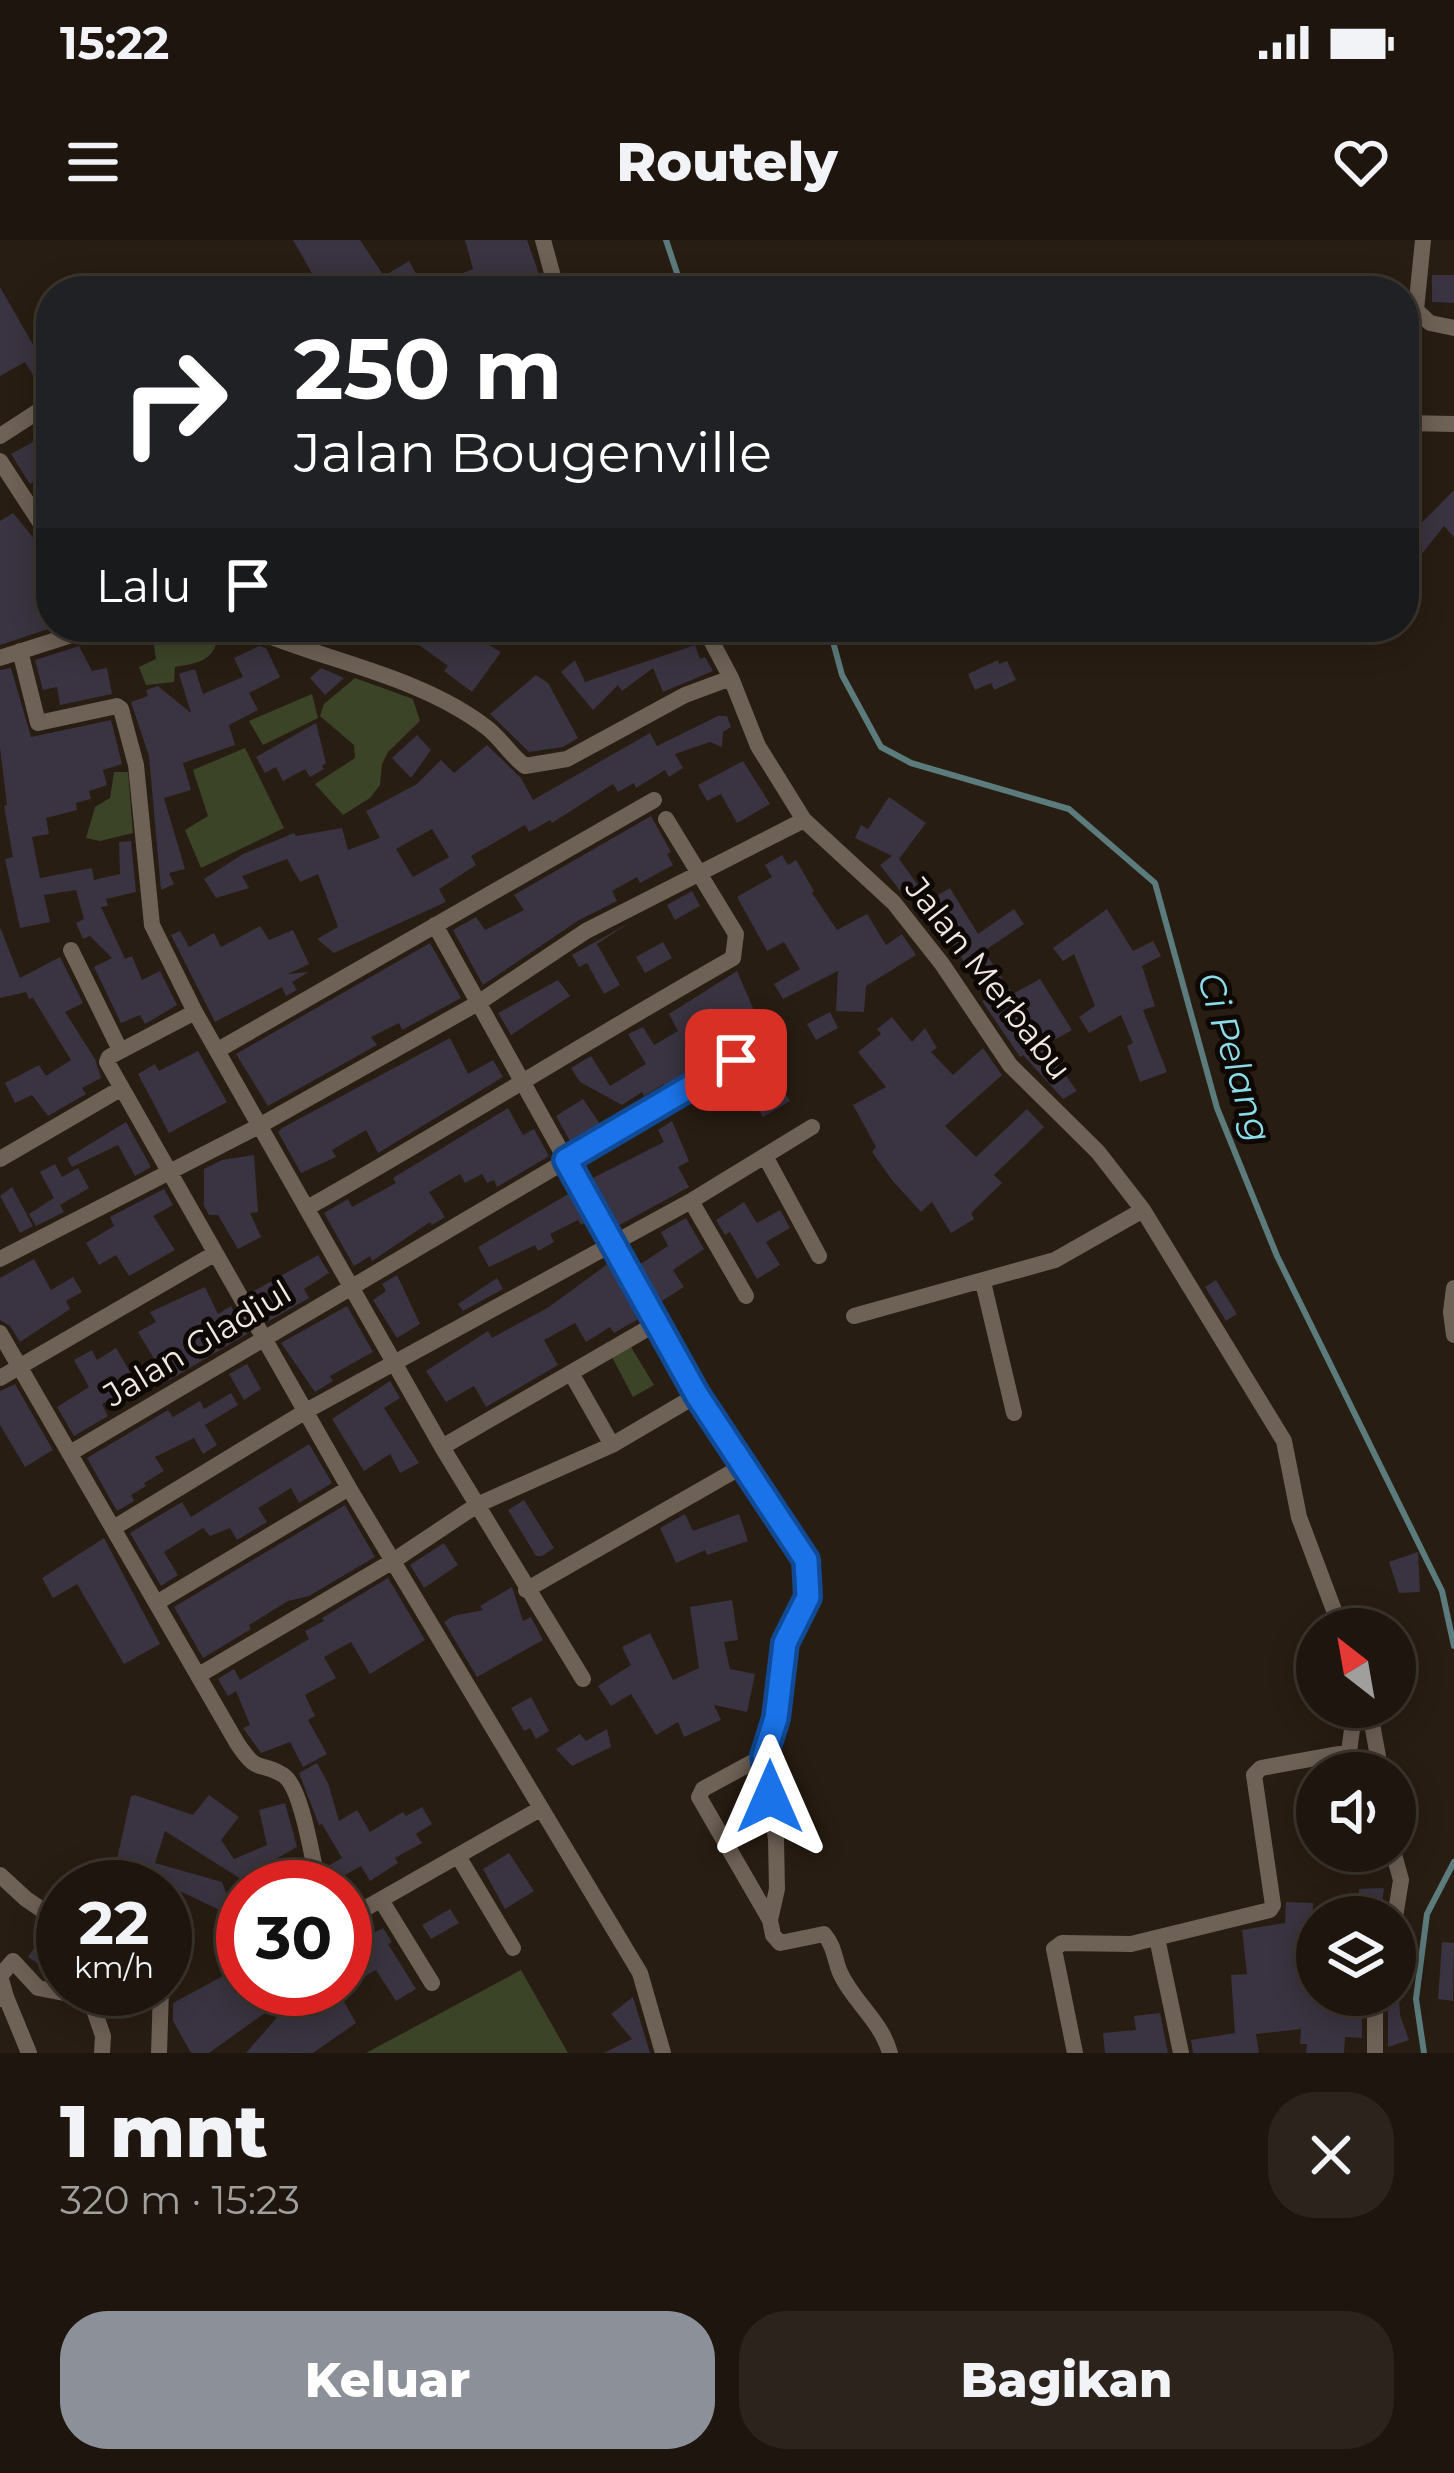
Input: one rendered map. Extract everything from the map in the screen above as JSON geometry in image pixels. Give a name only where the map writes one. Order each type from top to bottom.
[{"type":"street","points":[[543,240],[553,276]]},
{"type":"street","points":[[1419,284],[1424,240]]},
{"type":"street","points":[[1419,313],[1430,322],[1454,328]]},
{"type":"street","points":[[0,436],[36,413]]},
{"type":"street","points":[[1419,423],[1454,424]]},
{"type":"street","points":[[0,461],[36,516]]},
{"type":"street","points":[[0,658],[49,642]]},
{"type":"street","points":[[281,642],[433,697],[488,728],[525,766],[567,759],[685,695],[731,678]]},
{"type":"street","name":"Jalan Merbabu","points":[[712,642],[758,746],[804,820],[894,903],[1010,1065],[1098,1152],[1143,1210],[1283,1441],[1299,1517],[1333,1608]]},
{"type":"street","points":[[20,651],[38,723],[117,706],[121,709],[136,765],[149,916],[195,1012],[442,1448],[583,1679]]},
{"type":"street","points":[[218,1051],[654,800]]},
{"type":"street","points":[[307,1208],[733,958],[736,934],[666,819]]},
{"type":"street","points":[[0,1259],[260,1126],[478,1003],[586,931],[804,820]]},
{"type":"street","points":[[435,925],[697,1395],[806,1560],[808,1597],[785,1643],[776,1718],[764,1756],[777,1873],[772,1935],[780,1943],[824,1934],[836,1954],[839,1971],[868,2010],[890,2053]]},
{"type":"street","points":[[71,950],[120,1050]]},
{"type":"street","points":[[195,1012],[107,1060],[350,1488],[640,1973],[663,2053]]},
{"type":"street","name":"Jalan Gladiul","points":[[72,1452],[771,1040]]},
{"type":"street","points":[[0,1159],[122,1088]]},
{"type":"street","points":[[115,1527],[306,1412],[691,1201],[812,1127]]},
{"type":"street","points":[[765,1156],[819,1256]]},
{"type":"street","points":[[691,1201],[746,1296]]},
{"type":"street","points":[[854,1316],[1055,1260],[1143,1210]]},
{"type":"street","points":[[0,1378],[214,1254]]},
{"type":"street","points":[[982,1282],[1014,1413]]},
{"type":"street","points":[[1454,1288],[1454,1336]]},
{"type":"street","points":[[442,1448],[657,1323]]},
{"type":"street","points":[[0,1333],[249,1761],[259,1769],[283,1774],[295,1790],[312,1860]]},
{"type":"street","points":[[571,1373],[611,1445]]},
{"type":"street","points":[[199,1675],[394,1561],[476,1505],[611,1445],[697,1395]]},
{"type":"street","points":[[526,1590],[741,1467]]},
{"type":"street","points":[[158,1602],[350,1488]]},
{"type":"street","points":[[1075,2053],[1054,1949],[1062,1943],[1131,1944],[1270,1910],[1274,1905],[1254,1775],[1261,1768],[1348,1753],[1352,1728]]},
{"type":"street","points":[[764,1756],[703,1789],[699,1797],[770,1920]]},
{"type":"street","points":[[372,1905],[540,1809]]},
{"type":"street","points":[[458,1856],[513,1948]]},
{"type":"street","points":[[0,1875],[36,1906]]},
{"type":"street","points":[[381,1900],[432,1983]]},
{"type":"street","points":[[1157,1938],[1180,2053]]},
{"type":"street","points":[[29,2053],[3,1998],[0,1976],[13,1961],[38,1988],[90,1998],[104,2036],[102,2053]]},
{"type":"street","points":[[159,2053],[160,2016]]},
{"type":"street","points":[[1376,2016],[1376,2053]]},
{"type":"green space","points":[[153,642],[217,642],[208,656],[175,667],[174,682],[146,685],[139,667],[156,659]]},
{"type":"green space","points":[[355,678],[413,699],[420,721],[388,752],[380,785],[370,798],[343,815],[315,784],[355,758],[354,745],[320,716],[324,704]]},
{"type":"green space","points":[[312,694],[318,718],[263,745],[249,721]]},
{"type":"green space","points":[[245,748],[284,828],[201,868],[185,830],[208,816],[193,770]]},
{"type":"green space","points":[[114,772],[128,772],[133,833],[100,841],[86,838],[95,807],[110,798]]},
{"type":"green space","points":[[631,1347],[654,1385],[633,1397],[612,1357]]},
{"type":"green space","points":[[521,1970],[568,2053],[366,2053]]},
{"type":"building","points":[[293,240],[360,240],[384,276],[313,276]]},
{"type":"building","points":[[465,240],[527,240],[539,274],[455,276],[473,269]]},
{"type":"building","points":[[409,261],[417,276],[384,276]]},
{"type":"building","points":[[1432,275],[1454,275],[1454,303],[1432,302]]},
{"type":"building","points":[[0,287],[36,350],[36,380],[25,362],[0,376]]},
{"type":"building","points":[[36,440],[36,483],[30,484],[11,454]]},
{"type":"building","points":[[1454,490],[1454,537],[1444,526],[1419,557],[1419,526]]},
{"type":"building","points":[[13,513],[36,541],[36,633],[0,645],[0,521]]},
{"type":"building","points":[[415,642],[484,642],[501,652],[472,692],[444,671],[448,666]]},
{"type":"building","points":[[695,645],[700,659],[705,657],[713,671],[663,692],[653,668],[622,691],[618,685],[593,710],[561,672],[575,660],[585,682]]},
{"type":"building","points":[[79,646],[92,671],[107,668],[112,694],[60,705],[57,687],[43,690],[35,660]]},
{"type":"building","points":[[259,646],[266,648],[280,677],[249,693],[258,710],[229,725],[235,745],[183,763],[191,790],[164,798],[185,869],[169,873],[174,884],[161,890],[149,756],[131,702],[158,686],[191,713],[179,674],[195,669],[203,694],[243,677],[234,658]]},
{"type":"building","points":[[998,660],[999,664],[1007,661],[1016,680],[994,690],[991,683],[975,690],[968,674]]},
{"type":"building","points":[[11,668],[31,737],[111,720],[122,764],[103,770],[107,785],[89,791],[91,799],[76,803],[77,810],[46,818],[49,834],[32,837],[40,878],[92,868],[94,880],[120,874],[119,842],[131,841],[136,892],[106,899],[108,906],[101,907],[125,959],[132,956],[142,980],[160,971],[177,1005],[145,1024],[140,1015],[121,1023],[94,967],[112,958],[90,936],[83,939],[76,923],[84,919],[76,890],[44,895],[50,922],[20,928],[5,859],[13,857],[0,747],[0,670]]},
{"type":"building","points":[[321,668],[344,678],[325,695],[310,678]]},
{"type":"building","points":[[536,675],[548,683],[578,738],[563,747],[529,752],[490,714]]},
{"type":"building","points":[[718,716],[727,716],[731,727],[723,732],[722,747],[710,742],[675,754],[683,768],[669,777],[665,770],[636,788],[634,783],[618,792],[613,784],[552,823],[529,832],[525,825],[471,856],[476,865],[439,889],[446,902],[334,953],[317,939],[338,927],[318,874],[300,882],[287,859],[242,876],[249,888],[216,898],[204,879],[243,854],[294,833],[342,828],[348,850],[380,838],[366,811],[417,784],[441,760],[454,773],[487,745],[521,778],[533,800],[650,733],[657,746]],"holes":[[[432,829],[449,857],[413,877],[396,849]]]},
{"type":"building","points":[[316,723],[324,769],[310,777],[305,769],[283,781],[276,767],[265,773],[256,757]]},
{"type":"building","points":[[417,735],[431,750],[411,778],[392,758]]},
{"type":"building","points":[[743,761],[770,804],[737,823],[721,794],[707,801],[698,785]]},
{"type":"building","points":[[889,797],[926,823],[899,859],[923,892],[909,902],[880,865],[892,856],[855,838],[861,825],[868,829]]},
{"type":"building","points":[[651,816],[673,865],[640,883],[637,877],[612,891],[617,901],[579,920],[483,985],[453,930],[476,917],[485,930],[524,910],[514,895]]},
{"type":"building","points":[[782,855],[788,865],[796,860],[837,930],[867,914],[886,945],[902,934],[916,955],[866,986],[864,1012],[836,1011],[838,971],[783,999],[774,984],[800,969],[784,942],[767,951],[737,897],[772,877],[765,865]]},
{"type":"building","points":[[950,888],[978,934],[1014,909],[1024,924],[984,951],[1013,994],[1040,979],[1072,1030],[1044,1046],[1077,1091],[1063,1099],[1020,1057],[982,1001],[987,998],[926,902]]},
{"type":"building","points":[[692,891],[700,906],[675,920],[667,905]]},
{"type":"building","points":[[1107,909],[1133,951],[1153,941],[1161,956],[1142,966],[1155,1006],[1143,1010],[1167,1072],[1140,1082],[1127,1046],[1133,1043],[1121,1015],[1089,1033],[1079,1017],[1095,1006],[1074,954],[1063,961],[1053,948]]},
{"type":"building","points":[[629,923],[597,944],[620,985],[604,994],[587,963],[579,967],[572,955]]},
{"type":"building","points":[[260,926],[269,940],[293,930],[309,964],[288,974],[309,972],[292,982],[297,990],[286,996],[282,987],[215,1022],[171,935],[180,931],[189,947],[214,933],[221,947]]},
{"type":"building","points":[[0,927],[20,978],[60,957],[83,1003],[65,1012],[95,1059],[101,1078],[82,1088],[86,1094],[48,1116],[32,1095],[15,1103],[5,1083],[39,1065],[46,1076],[71,1060],[33,998],[26,992],[0,998]]},
{"type":"building","points":[[663,942],[672,958],[645,973],[636,957]]},
{"type":"building","points":[[430,943],[461,998],[402,1030],[399,1023],[371,1037],[377,1045],[268,1106],[236,1054]]},
{"type":"building","points":[[737,971],[762,1029],[666,1087],[644,1096],[642,1092],[622,1105],[580,1082],[571,1068],[591,1056],[610,1086],[646,1064],[628,1034],[643,1027],[654,1045],[678,1031],[669,1014]]},
{"type":"building","points":[[558,980],[570,996],[511,1035],[498,1013]]},
{"type":"building","points":[[830,1012],[838,1028],[816,1040],[807,1024]]},
{"type":"building","points":[[892,1017],[912,1042],[925,1028],[937,1048],[931,1052],[953,1075],[983,1048],[1002,1075],[945,1126],[976,1157],[1027,1109],[1044,1127],[994,1175],[1002,1183],[971,1213],[974,1219],[951,1233],[932,1202],[921,1212],[892,1180],[872,1152],[876,1147],[853,1105],[886,1087],[858,1052],[881,1034],[877,1029]]},
{"type":"building","points":[[450,1038],[468,1074],[493,1060],[503,1077],[378,1153],[366,1130],[332,1150],[336,1157],[301,1173],[278,1132],[282,1128]]},
{"type":"building","points":[[198,1051],[227,1102],[169,1133],[138,1074],[155,1064],[159,1071]]},
{"type":"building","points":[[781,1086],[790,1101],[763,1117],[754,1102]]},
{"type":"building","points":[[583,1099],[600,1124],[571,1143],[556,1116]]},
{"type":"building","points":[[508,1108],[523,1135],[534,1129],[549,1156],[497,1187],[482,1174],[465,1183],[460,1174],[429,1192],[445,1217],[372,1261],[370,1256],[354,1266],[324,1213],[348,1199],[352,1207],[396,1183],[393,1178]]},
{"type":"building","points":[[672,1121],[689,1161],[678,1167],[689,1187],[618,1226],[591,1179],[664,1142],[658,1130]]},
{"type":"building","points":[[126,1122],[151,1167],[135,1176],[118,1145],[72,1167],[67,1158]]},
{"type":"building","points":[[254,1155],[258,1212],[250,1213],[261,1237],[238,1249],[218,1215],[209,1215],[204,1206],[204,1169],[222,1160]]},
{"type":"building","points":[[55,1164],[62,1177],[78,1168],[89,1188],[60,1205],[64,1212],[36,1226],[29,1214],[54,1198],[40,1172]]},
{"type":"building","points":[[12,1187],[33,1226],[20,1233],[0,1196]]},
{"type":"building","points":[[164,1189],[173,1205],[153,1216],[175,1250],[129,1276],[116,1255],[99,1265],[86,1243],[114,1226],[110,1217]]},
{"type":"building","points":[[570,1193],[586,1222],[581,1225],[578,1220],[550,1234],[554,1242],[538,1251],[535,1245],[489,1267],[478,1247]]},
{"type":"building","points":[[744,1202],[757,1223],[780,1210],[790,1228],[766,1242],[780,1265],[757,1279],[730,1232],[725,1235],[716,1220]]},
{"type":"building","points":[[686,1218],[704,1249],[673,1270],[684,1287],[660,1302],[639,1265],[668,1246],[661,1232]]},
{"type":"building","points":[[318,1255],[329,1273],[304,1289],[309,1298],[269,1321],[252,1292]]},
{"type":"building","points":[[34,1259],[51,1290],[73,1277],[82,1292],[66,1301],[70,1309],[20,1342],[0,1320],[0,1278]]},
{"type":"building","points":[[609,1263],[640,1318],[614,1333],[610,1327],[586,1342],[575,1323],[544,1340],[558,1365],[486,1407],[474,1386],[446,1402],[426,1371],[488,1331],[492,1338],[549,1307]]},
{"type":"building","points":[[397,1275],[420,1324],[397,1338],[373,1300],[386,1291],[382,1284]]},
{"type":"building","points":[[497,1278],[503,1289],[463,1311],[458,1304]]},
{"type":"building","points":[[1216,1280],[1237,1314],[1226,1321],[1205,1287]]},
{"type":"building","points":[[205,1287],[218,1314],[231,1306],[247,1334],[161,1385],[149,1366],[156,1362],[138,1332],[156,1322],[150,1312]]},
{"type":"building","points":[[347,1306],[373,1352],[330,1376],[333,1381],[315,1392],[281,1343]]},
{"type":"building","points":[[116,1348],[137,1384],[102,1404],[108,1416],[74,1436],[57,1407],[89,1387],[74,1360],[92,1350],[97,1360]]},
{"type":"building","points":[[247,1364],[261,1389],[244,1400],[229,1374]]},
{"type":"building","points":[[390,1381],[400,1398],[384,1408],[419,1463],[400,1473],[390,1454],[364,1471],[332,1419]]},
{"type":"building","points":[[15,1384],[53,1450],[25,1467],[0,1425],[0,1391]]},
{"type":"building","points":[[231,1393],[238,1405],[205,1425],[217,1445],[203,1454],[194,1438],[155,1457],[164,1471],[144,1483],[131,1495],[134,1501],[117,1511],[87,1458],[168,1410],[173,1417],[200,1401],[204,1409]]},
{"type":"building","points":[[309,1444],[332,1483],[299,1503],[291,1488],[258,1508],[267,1522],[237,1540],[230,1528],[210,1536],[203,1528],[164,1552],[178,1575],[161,1586],[130,1533],[182,1502],[191,1517]]},
{"type":"building","points":[[524,1500],[554,1548],[542,1556],[536,1556],[508,1510]]},
{"type":"building","points":[[345,1505],[375,1557],[309,1596],[288,1601],[203,1658],[174,1607]]},
{"type":"building","points":[[685,1514],[693,1531],[739,1514],[748,1541],[707,1555],[705,1550],[676,1563],[660,1528]]},
{"type":"building","points":[[104,1538],[160,1644],[124,1664],[77,1584],[53,1598],[42,1578]]},
{"type":"building","points":[[444,1543],[458,1565],[424,1588],[410,1565]]},
{"type":"building","points":[[1418,1552],[1420,1592],[1399,1593],[1389,1562]]},
{"type":"building","points":[[388,1578],[425,1640],[370,1674],[351,1642],[324,1657],[336,1678],[305,1695],[315,1716],[308,1720],[327,1754],[303,1767],[290,1742],[261,1753],[243,1728],[250,1725],[236,1691],[228,1696],[218,1679],[234,1669],[240,1680],[309,1639],[305,1631]]},
{"type":"building","points":[[512,1587],[523,1621],[531,1617],[543,1640],[477,1677],[444,1622],[483,1610],[480,1606]]},
{"type":"building","points":[[732,1600],[738,1640],[724,1642],[730,1669],[755,1674],[747,1712],[714,1705],[721,1720],[684,1737],[678,1722],[656,1735],[631,1694],[611,1706],[598,1686],[631,1665],[622,1647],[650,1633],[673,1680],[699,1668],[690,1607]]},
{"type":"building","points":[[531,1697],[549,1731],[536,1739],[530,1728],[524,1731],[511,1708]]},
{"type":"building","points":[[607,1729],[611,1747],[572,1766],[556,1749],[580,1734],[586,1741]]},
{"type":"building","points":[[317,1763],[339,1821],[357,1810],[370,1832],[403,1812],[406,1816],[422,1807],[432,1824],[416,1834],[422,1843],[395,1858],[398,1863],[372,1880],[372,1860],[338,1860],[342,1858],[319,1825],[299,1773]]},
{"type":"building","points":[[209,1795],[239,1817],[221,1840],[234,1859],[267,1845],[259,1810],[285,1803],[297,1847],[274,1860],[216,1863],[165,1831],[156,1860],[117,1860],[131,1796],[193,1815]]},
{"type":"building","points":[[509,1853],[534,1891],[505,1909],[483,1869]]},
{"type":"building","points":[[192,1873],[216,1880],[216,1908],[192,1897]]},
{"type":"building","points":[[1384,1888],[1383,1896],[1359,1896],[1359,1889]]},
{"type":"building","points":[[1286,1902],[1296,1902],[1296,2016],[1362,2016],[1362,2038],[1345,2037],[1344,2053],[1306,2053],[1307,2044],[1300,2044],[1301,2029],[1256,2034],[1259,2053],[1193,2053],[1191,2040],[1235,2033],[1231,1975],[1247,1974],[1242,1930],[1285,1923]]},
{"type":"building","points":[[450,1909],[459,1923],[431,1939],[422,1925]]},
{"type":"building","points":[[383,1928],[416,1989],[396,2001],[376,1970],[372,1972],[372,1934]]},
{"type":"building","points":[[1442,1942],[1454,1943],[1453,2001],[1438,1999]]},
{"type":"building","points":[[216,1980],[216,2016],[261,2016],[209,2053],[191,2053],[173,2016],[192,2016],[192,1993]]},
{"type":"building","points":[[633,1997],[650,2053],[604,2053],[632,2039],[611,2014]]},
{"type":"building","points":[[1160,2013],[1168,2053],[1105,2053],[1103,2033],[1136,2030],[1134,2016]]},
{"type":"building","points":[[278,2016],[352,2016],[356,2023],[313,2053],[246,2053]]},
{"type":"building","points":[[1388,2016],[1400,2016],[1409,2040],[1388,2047]]},
{"type":"waterway","name":"Ci Pelang","points":[[666,240],[678,276]]},
{"type":"waterway","name":"Ci Pelang","points":[[833,642],[842,675],[881,747],[911,763],[1069,809],[1155,883],[1217,1108],[1277,1256],[1442,1591],[1454,1646]]},
{"type":"waterway","name":"Ci Pelang","points":[[1424,2053],[1416,1999],[1427,1914],[1454,1862]]},
{"type":"route","points":[[736,1060],[566,1160],[697,1395],[806,1560],[808,1597],[785,1643],[776,1718],[764,1756],[770,1797]]}]
